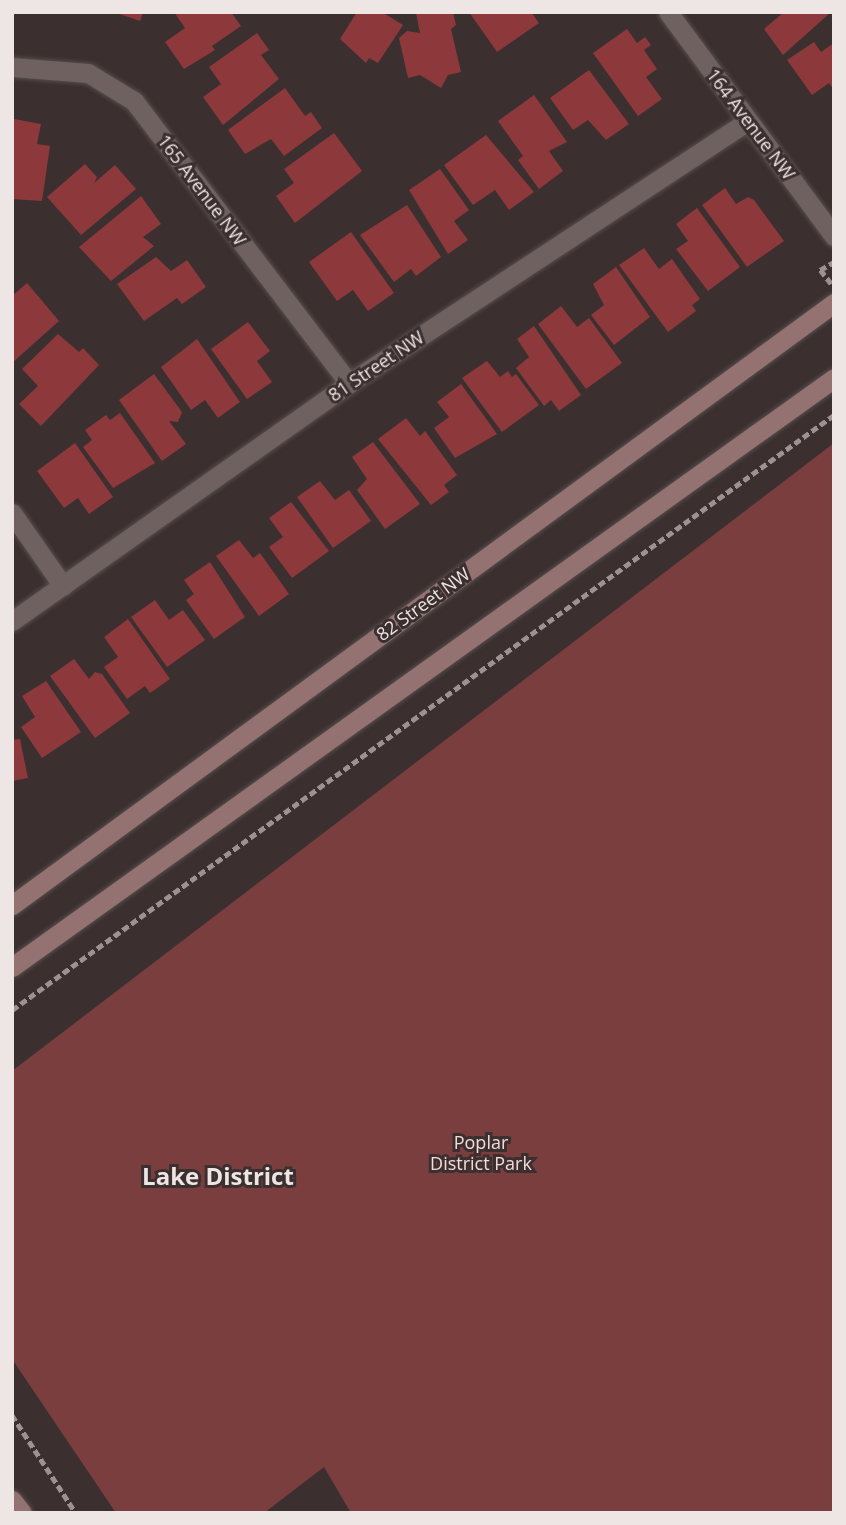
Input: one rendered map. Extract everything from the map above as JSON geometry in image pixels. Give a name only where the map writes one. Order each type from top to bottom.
[{"type":"main road","name":"82 Street NW","points":[[12,905],[834,303]]},
{"type":"main road","points":[[12,967],[834,378]]},
{"type":"main road","points":[[12,1500],[22,1513]]},
{"type":"street","name":"164 Avenue NW","points":[[668,12],[834,236]]},
{"type":"street","name":"165 Avenue NW","points":[[12,67],[88,73],[134,101],[349,383]]},
{"type":"street","name":"81 Street NW","points":[[12,621],[349,383],[748,121]]},
{"type":"street","points":[[12,513],[63,586]]},
{"type":"path","points":[[834,262],[820,270],[834,287]]},
{"type":"path","points":[[12,1010],[834,415]]},
{"type":"path","points":[[12,1415],[76,1513]]},
{"type":"green space","name":"Poplar District Park","points":[[834,443],[834,1513],[351,1513],[324,1467],[264,1513],[116,1513],[12,1359],[12,1071]]},
{"type":"building","points":[[114,12],[143,12],[140,21]]},
{"type":"building","points":[[174,12],[231,12],[241,26],[212,46],[215,50],[184,69],[165,42],[185,28]]},
{"type":"building","points":[[357,12],[382,12],[403,25],[378,63],[369,58],[366,63],[340,39]]},
{"type":"building","points":[[453,12],[456,25],[451,29],[461,72],[448,75],[441,88],[420,75],[408,78],[399,38],[407,31],[420,33],[416,13]]},
{"type":"building","points":[[469,12],[531,12],[539,23],[497,52]]},
{"type":"building","points":[[784,12],[831,12],[783,55],[764,29]]},
{"type":"building","points":[[627,29],[637,43],[645,37],[651,45],[644,50],[657,69],[646,77],[662,99],[638,116],[593,53]]},
{"type":"building","points":[[257,33],[269,50],[261,55],[279,79],[223,125],[203,97],[221,84],[209,67]]},
{"type":"building","points":[[814,42],[821,52],[834,43],[834,90],[829,83],[812,95],[787,60]]},
{"type":"building","points":[[589,70],[629,124],[606,140],[588,120],[573,130],[550,98]]},
{"type":"building","points":[[285,88],[305,116],[311,112],[322,128],[284,156],[271,139],[245,154],[228,130]]},
{"type":"building","points":[[534,95],[567,142],[549,151],[563,171],[539,189],[518,160],[523,156],[498,121]]},
{"type":"building","points":[[14,119],[41,124],[37,144],[50,146],[42,201],[12,199]]},
{"type":"building","points":[[334,133],[362,171],[295,223],[276,196],[294,183],[284,169]]},
{"type":"building","points":[[486,135],[534,192],[509,210],[495,190],[473,205],[444,165]]},
{"type":"building","points":[[85,164],[97,177],[94,183],[115,165],[136,189],[81,235],[47,197]]},
{"type":"building","points":[[440,169],[469,210],[454,221],[468,240],[448,254],[409,190]]},
{"type":"building","points":[[725,188],[736,204],[748,197],[754,200],[784,241],[747,267],[702,205]]},
{"type":"building","points":[[141,196],[161,224],[143,237],[154,246],[111,281],[79,247]]},
{"type":"building","points":[[407,205],[441,257],[416,276],[411,269],[394,282],[360,235]]},
{"type":"building","points":[[697,208],[740,267],[708,291],[676,249],[688,241],[676,224]]},
{"type":"building","points":[[351,232],[394,293],[368,311],[353,290],[337,301],[309,262]]},
{"type":"building","points":[[644,248],[659,269],[672,259],[700,299],[692,305],[696,311],[668,332],[619,265]]},
{"type":"building","points":[[156,257],[171,271],[187,260],[206,287],[182,304],[177,298],[144,321],[117,284]]},
{"type":"building","points":[[616,267],[650,317],[614,345],[591,315],[604,305],[593,284]]},
{"type":"building","points":[[27,283],[59,321],[12,363],[12,296]]},
{"type":"building","points":[[561,306],[577,327],[589,318],[622,363],[586,389],[538,324]]},
{"type":"building","points":[[248,322],[270,351],[257,361],[272,382],[247,399],[211,349]]},
{"type":"building","points":[[534,326],[581,395],[559,411],[551,400],[544,406],[516,368],[529,357],[517,339]]},
{"type":"building","points":[[58,334],[79,352],[83,348],[99,365],[41,426],[19,404],[38,386],[22,369]]},
{"type":"building","points":[[197,339],[240,402],[218,418],[205,400],[191,410],[161,367]]},
{"type":"building","points":[[487,361],[500,377],[508,371],[512,377],[516,374],[539,405],[502,432],[462,378]]},
{"type":"building","points":[[154,374],[182,412],[178,422],[169,421],[186,444],[162,461],[119,400]]},
{"type":"building","points":[[461,384],[497,434],[455,458],[434,428],[449,417],[437,402]]},
{"type":"building","points":[[120,413],[155,463],[113,488],[83,447],[92,440],[85,430],[106,415],[110,420]]},
{"type":"building","points":[[406,418],[420,436],[425,431],[457,475],[444,485],[449,492],[431,505],[378,439]]},
{"type":"building","points":[[373,442],[420,504],[385,529],[357,490],[367,479],[352,457]]},
{"type":"building","points":[[75,443],[113,497],[89,514],[78,498],[64,508],[37,471]]},
{"type":"building","points":[[320,481],[335,500],[349,490],[371,521],[333,548],[297,497]]},
{"type":"building","points":[[291,502],[329,551],[292,578],[269,547],[283,537],[269,518]]},
{"type":"building","points":[[239,540],[253,558],[260,553],[289,594],[259,616],[216,556]]},
{"type":"building","points":[[210,562],[245,617],[214,639],[186,600],[194,594],[184,580]]},
{"type":"building","points":[[155,600],[169,620],[183,610],[205,640],[167,667],[131,617]]},
{"type":"building","points":[[128,619],[170,679],[150,693],[145,686],[127,699],[104,667],[118,657],[104,637]]},
{"type":"building","points":[[74,659],[89,679],[95,672],[102,674],[130,713],[95,738],[50,676]]},
{"type":"building","points":[[46,681],[81,732],[42,758],[21,727],[35,717],[22,696]]},
{"type":"building","points":[[20,739],[28,778],[12,781],[12,740]]},
{"type":"district","name":"Lake District","points":[[218,1176]]}]
